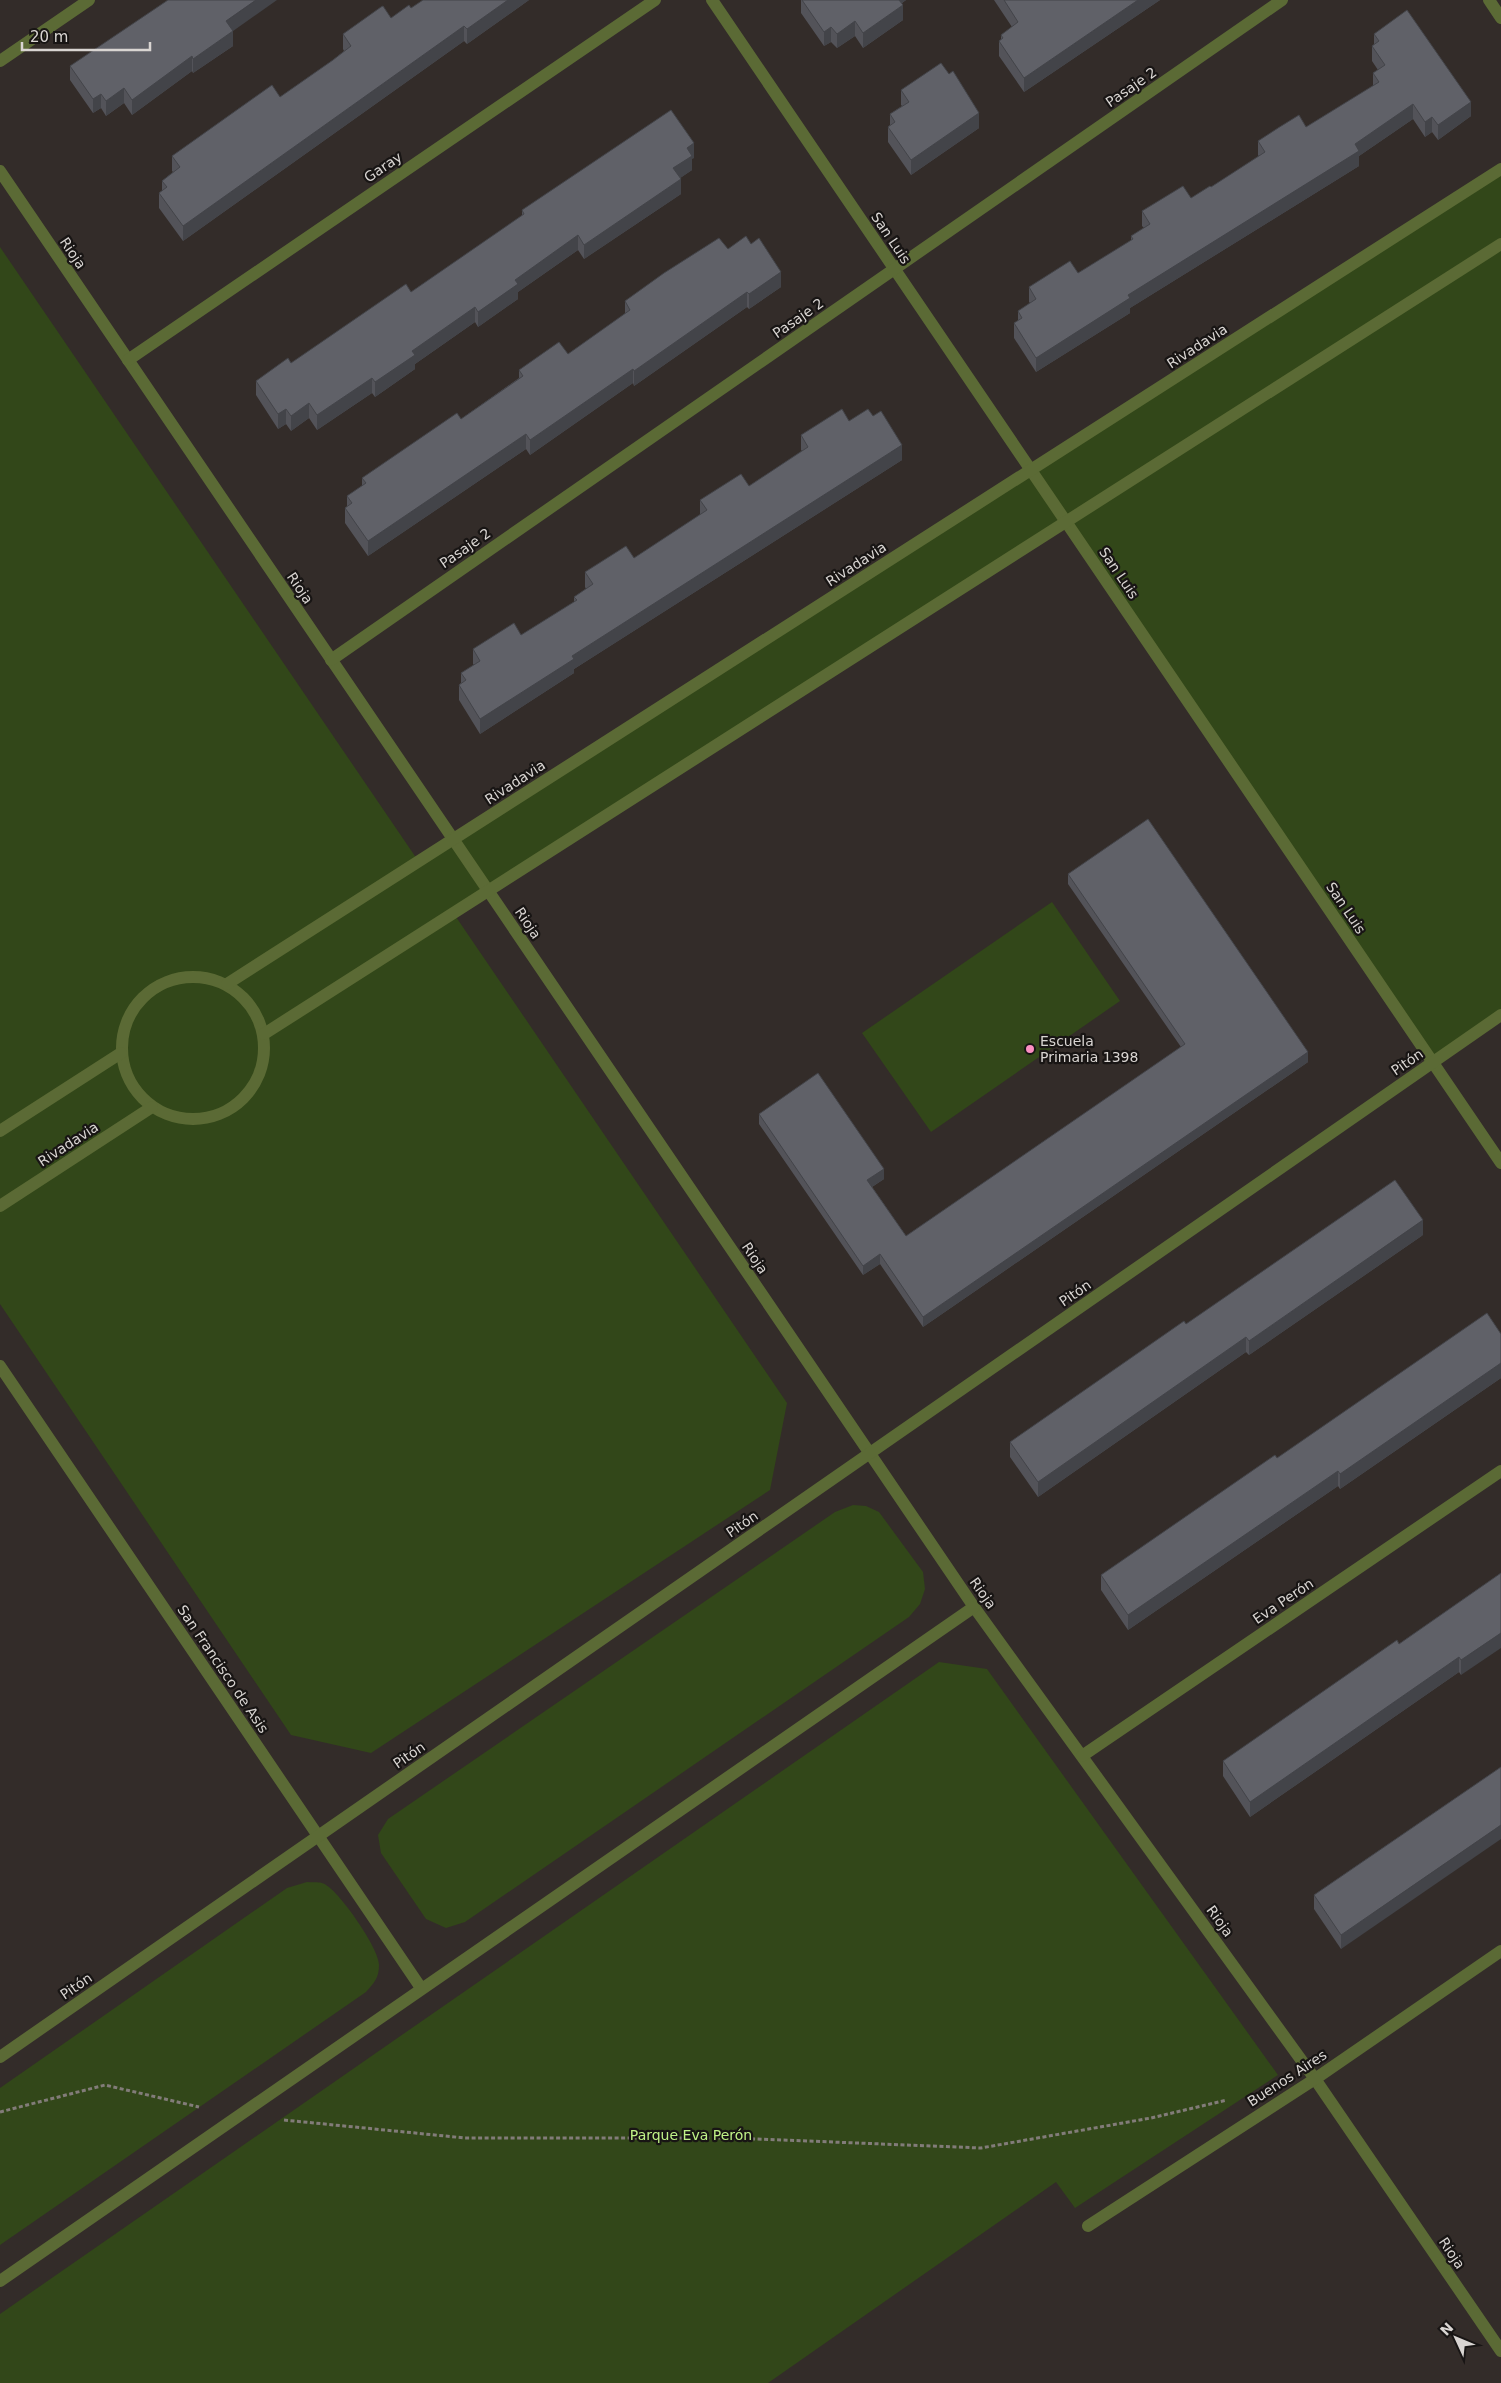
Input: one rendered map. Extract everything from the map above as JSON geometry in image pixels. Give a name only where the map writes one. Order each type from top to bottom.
[{"type":"street","points":[[0,61],[89,0]]},
{"type":"street","name":"Garay","points":[[128,360],[655,0]]},
{"type":"street","name":"San Luis","points":[[712,0],[1501,1163]]},
{"type":"street","name":"Pasaje 2","points":[[331,660],[1282,0]]},
{"type":"street","points":[[1489,0],[1501,18]]},
{"type":"street","name":"Rivadavia","points":[[227,984],[1501,169]]},
{"type":"street","name":"Rioja","points":[[0,171],[974,1607],[1315,2079],[1501,2351]]},
{"type":"street","points":[[264,1034],[1501,244]]},
{"type":"street","points":[[196,976],[227,984],[244,997],[257,1014],[264,1034],[260,1073],[244,1100],[215,1117],[182,1120],[152,1107],[130,1084],[122,1053],[125,1024],[142,998],[166,981],[196,976]]},
{"type":"street","name":"Pitón","points":[[0,2057],[1501,1015]]},
{"type":"street","points":[[0,1131],[122,1053]]},
{"type":"street","name":"Rivadavia","points":[[0,1206],[152,1107]]},
{"type":"street","name":"San Francisco de Asis","points":[[0,1366],[421,1988]]},
{"type":"street","name":"Eva Perón","points":[[1082,1756],[1501,1471]]},
{"type":"street","points":[[0,2281],[974,1607]]},
{"type":"street","name":"Buenos Aires","points":[[1088,2226],[1315,2079],[1501,1950]]},
{"type":"path","points":[[0,2112],[105,2085],[238,2116],[465,2138],[733,2138],[981,2148],[1151,2118],[1228,2099]]},
{"type":"green space","points":[[1501,169],[1501,1015],[1433,1062],[1067,522],[454,914],[787,1403],[770,1490],[371,1753],[291,1735],[0,1304],[0,247],[419,862]]},
{"type":"green space","points":[[1052,902],[1120,1001],[931,1132],[862,1033]]},
{"type":"green space","points":[[853,1505],[866,1506],[879,1512],[923,1572],[925,1589],[920,1604],[909,1617],[465,1922],[446,1928],[426,1919],[381,1853],[378,1835],[388,1819],[835,1512]]},
{"type":"green space","name":"Parque Eva Perón","points":[[939,1662],[987,1669],[1278,2075],[1075,2208],[1056,2182],[768,2383],[0,2383],[0,2314]]},
{"type":"green space","points":[[307,1882],[322,1883],[332,1890],[349,1909],[373,1946],[379,1970],[376,1980],[366,1992],[0,2245],[0,2088],[287,1888]]},
{"type":"building","points":[[168,0],[256,0],[226,21],[233,31],[193,59],[192,56],[132,100],[124,88],[106,101],[101,94],[93,99],[70,66]]},
{"type":"building","points":[[423,0],[508,0],[467,29],[464,26],[183,226],[159,193],[167,187],[162,181],[180,167],[172,156],[272,85],[280,97],[333,60],[351,46],[343,34],[381,7],[383,6],[391,18],[409,5],[411,8]]},
{"type":"building","points":[[802,0],[899,0],[903,5],[863,33],[855,21],[837,34],[831,27],[824,32]]},
{"type":"building","points":[[1004,0],[1138,0],[1024,78],[999,41],[1003,38],[1001,35],[1018,22]]},
{"type":"building","points":[[1407,10],[1471,102],[1438,125],[1432,117],[1425,122],[1413,104],[1355,144],[1359,151],[1128,295],[1130,298],[1036,358],[1014,323],[1022,318],[1018,311],[1036,299],[1029,287],[1070,261],[1078,273],[1133,239],[1131,236],[1150,224],[1142,211],[1183,186],[1191,198],[1265,152],[1258,141],[1299,115],[1306,127],[1379,82],[1373,73],[1385,65],[1372,46],[1379,41],[1374,34]]},
{"type":"building","points":[[941,63],[949,74],[953,71],[979,113],[911,160],[888,127],[895,122],[890,114],[909,102],[901,90]]},
{"type":"building","points":[[671,110],[694,143],[687,148],[692,156],[673,168],[681,179],[584,245],[578,235],[515,280],[518,284],[478,312],[475,307],[412,351],[415,355],[375,382],[372,378],[317,415],[309,403],[291,416],[286,409],[278,414],[256,381],[288,358],[291,363],[406,284],[411,292],[524,214],[522,210]]},
{"type":"building","points":[[746,236],[751,244],[759,238],[781,272],[749,294],[747,292],[634,371],[633,369],[530,440],[526,434],[368,541],[345,508],[352,503],[347,496],[366,483],[362,478],[457,413],[461,419],[523,376],[519,370],[559,342],[568,354],[630,310],[625,301],[664,273],[719,238],[728,249]]},
{"type":"building","points":[[842,409],[849,421],[868,409],[873,416],[881,411],[902,445],[572,656],[574,659],[480,719],[459,685],[466,680],[461,673],[480,661],[473,649],[514,623],[521,635],[577,600],[574,597],[593,584],[585,572],[626,546],[634,558],[707,510],[700,500],[741,474],[749,486],[808,447],[801,435]]},
{"type":"building","points":[[1148,819],[1308,1052],[923,1317],[880,1254],[863,1266],[759,1114],[818,1073],[884,1169],[867,1180],[906,1236],[1185,1044],[1068,874]]},
{"type":"building","points":[[1395,1180],[1423,1220],[1249,1341],[1246,1337],[1038,1482],[1010,1442],[1184,1321],[1186,1324]]},
{"type":"building","points":[[1487,1313],[1501,1334],[1501,1363],[1340,1474],[1338,1471],[1128,1615],[1101,1575],[1275,1455],[1277,1458]]},
{"type":"building","points":[[1501,1573],[1501,1633],[1461,1660],[1459,1657],[1250,1802],[1223,1761],[1397,1640],[1399,1644]]},
{"type":"building","points":[[1501,1767],[1501,1825],[1341,1935],[1314,1895]]},
{"type":"place","name":"Escuela Primaria 1398","points":[[1030,1049]]}]
